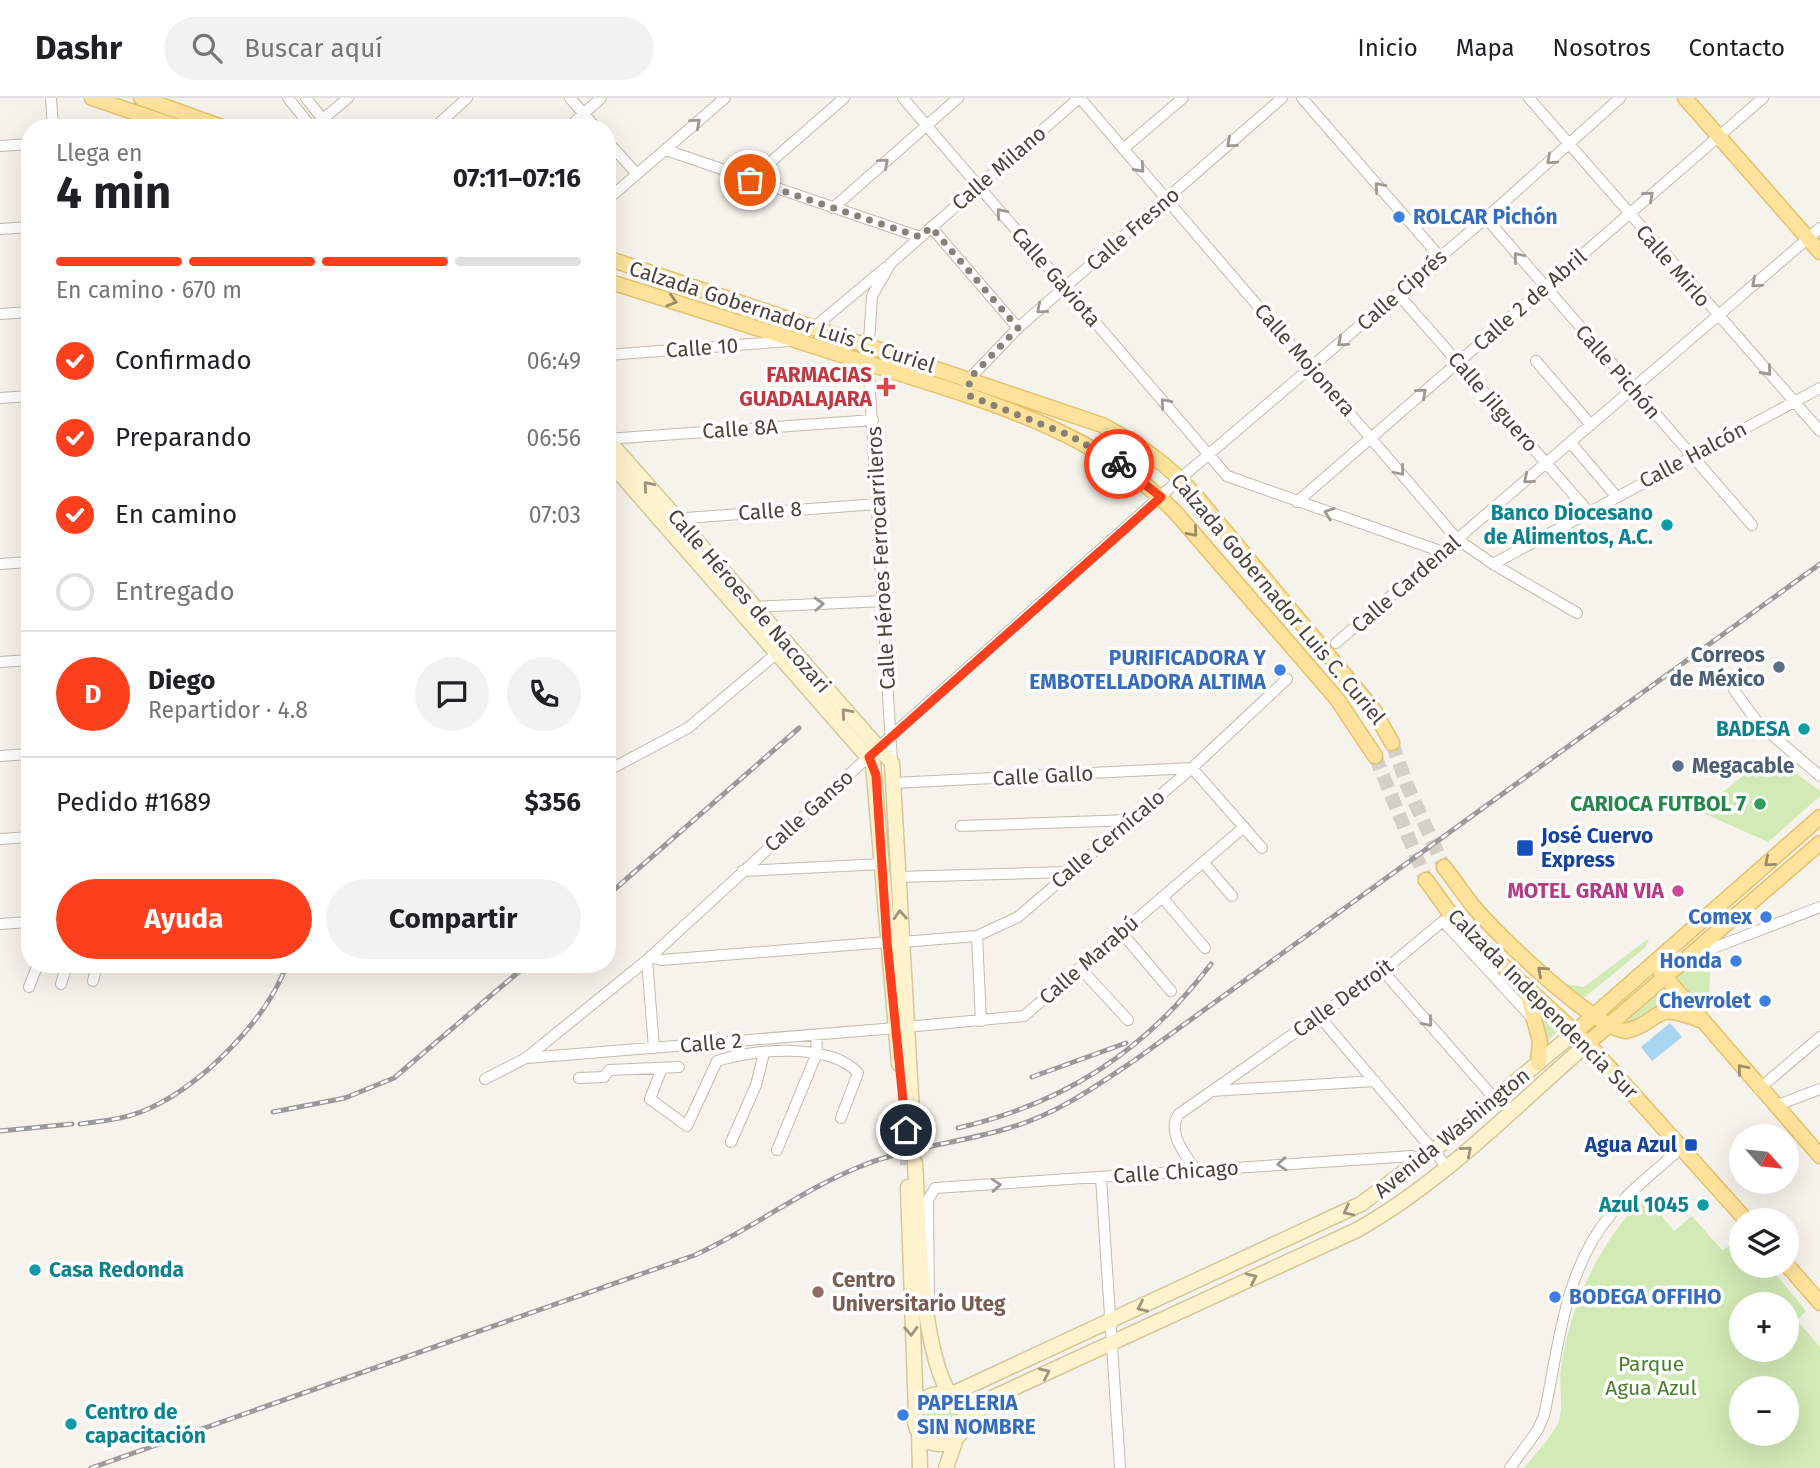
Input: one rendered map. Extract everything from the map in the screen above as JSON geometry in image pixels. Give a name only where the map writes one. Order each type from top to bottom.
[{"type":"main road","points":[[92,98],[154,119]]},
{"type":"main road","points":[[141,98],[200,119]]},
{"type":"main road","points":[[1685,98],[1820,252]]},
{"type":"main road","name":"Calzada Gobernador Luis C. Curiel","points":[[616,261],[1102,425],[1153,454],[1181,478],[1373,709],[1392,743]]},
{"type":"main road","name":"Calzada Gobernador Luis C. Curiel","points":[[616,284],[970,396],[1069,435],[1116,461],[1161,497],[1337,699],[1376,756]]},
{"type":"main road","name":"Calle Héroes de Nacozari","points":[[616,449],[753,607],[873,753]]},
{"type":"main road","name":"Calle Héroes de Nacozari","points":[[616,469],[777,653],[873,753],[892,763]]},
{"type":"main road","name":"Calle Héroes Ferrocarrileros","points":[[873,753],[883,864],[894,942],[909,1130]]},
{"type":"main road","name":"Calle Héroes Ferrocarrileros","points":[[892,763],[898,877],[894,942]]},
{"type":"main road","name":"Avenida Washington","points":[[950,1395],[1350,1209],[1380,1192],[1655,965],[1820,817]]},
{"type":"main road","name":"Avenida Washington","points":[[966,1420],[994,1397],[1357,1230],[1413,1196],[1820,843]]},
{"type":"main road","name":"Calzada Independencia Sur","points":[[1444,867],[1475,908],[1593,1016],[1608,1026]]},
{"type":"main road","name":"Calzada Independencia Sur","points":[[1426,880],[1457,923],[1587,1044],[1735,1208]]},
{"type":"main road","points":[[1655,965],[1820,1156]]},
{"type":"main road","points":[[1525,989],[1536,1024],[1538,1063]]},
{"type":"main road","points":[[1608,1026],[1626,1031],[1635,1029],[1653,1015],[1671,1010],[1700,1020]]},
{"type":"main road","points":[[920,1468],[912,1371],[911,1164],[928,1313],[941,1380],[950,1395],[962,1405],[966,1420],[946,1468]]},
{"type":"main road","points":[[1798,1278],[1820,1303]]},
{"type":"main road","points":[[912,1371],[926,1372],[941,1380]]},
{"type":"main road","points":[[916,1414],[929,1396],[950,1395]]},
{"type":"main road","points":[[919,1433],[932,1443],[941,1444],[956,1439]]},
{"type":"street","points":[[51,98],[52,119]]},
{"type":"street","points":[[288,98],[305,119]]},
{"type":"street","points":[[306,98],[320,119]]},
{"type":"street","points":[[329,119],[348,98]]},
{"type":"street","points":[[443,119],[467,98]]},
{"type":"street","points":[[570,98],[588,119]]},
{"type":"street","points":[[578,119],[601,98]]},
{"type":"street","points":[[616,192],[724,98]]},
{"type":"street","points":[[750,180],[844,98]]},
{"type":"street","name":"Calle Gaviota","points":[[903,98],[1227,476],[1440,551]]},
{"type":"street","points":[[833,208],[958,98]]},
{"type":"street","name":"Calle Mojonera","points":[[1079,98],[1457,539],[1493,565],[1577,613]]},
{"type":"street","name":"Calle Milano","points":[[869,346],[872,296],[891,263],[1079,98]]},
{"type":"street","points":[[1124,149],[1182,98]]},
{"type":"street","name":"Calle Fresno","points":[[969,379],[1018,328],[1282,98]]},
{"type":"street","points":[[1302,98],[1440,257]]},
{"type":"street","name":"Calle Mirlo","points":[[1529,98],[1820,431]]},
{"type":"street","name":"Calle Ciprés","points":[[1161,497],[1486,218],[1620,98]]},
{"type":"street","name":"Calle 2 de Abril","points":[[1297,502],[1763,98]]},
{"type":"street","points":[[0,146],[21,145]]},
{"type":"street","points":[[666,150],[920,237]]},
{"type":"street","points":[[616,151],[637,174]]},
{"type":"street","name":"Calle Pichón","points":[[1486,218],[1752,525]]},
{"type":"street","points":[[931,227],[1018,328]]},
{"type":"street","points":[[0,229],[21,228]]},
{"type":"street","name":"Calle Cardenal","points":[[1336,643],[1440,551],[1546,464],[1820,228]]},
{"type":"street","points":[[811,329],[891,263]]},
{"type":"street","name":"Calle Jilguero","points":[[1398,294],[1588,510]]},
{"type":"street","points":[[0,314],[21,313]]},
{"type":"street","name":"Calle 10","points":[[616,354],[796,340]]},
{"type":"street","name":"Calle Héroes Ferrocarrileros","points":[[869,346],[892,763]]},
{"type":"street","points":[[1536,361],[1591,425]]},
{"type":"street","points":[[969,379],[970,396]]},
{"type":"street","name":"Calle Halcón","points":[[1493,565],[1588,510],[1820,388]]},
{"type":"street","points":[[0,398],[21,397]]},
{"type":"street","name":"Calle 8A","points":[[616,438],[873,420]]},
{"type":"street","points":[[1570,442],[1616,496]]},
{"type":"street","name":"Calle Ganso","points":[[485,1079],[526,1058],[649,958],[891,736],[1161,497]]},
{"type":"street","name":"Calle 8","points":[[662,520],[878,504]]},
{"type":"street","points":[[0,564],[21,563]]},
{"type":"street","points":[[753,607],[884,601]]},
{"type":"street","points":[[616,766],[682,732],[777,653]]},
{"type":"street","points":[[0,662],[21,661]]},
{"type":"street","name":"Calle Cernícalo","points":[[649,958],[661,960],[977,936],[1018,917],[1192,768],[1287,679]]},
{"type":"street","points":[[1734,690],[1758,723],[1820,776]]},
{"type":"street","points":[[0,756],[21,755]]},
{"type":"street","points":[[1192,768],[1262,848]]},
{"type":"street","name":"Calle Gallo","points":[[893,783],[1192,768]]},
{"type":"street","points":[[961,826],[1130,820]]},
{"type":"street","name":"Calle Marabú","points":[[901,1028],[1024,1016],[1244,827]]},
{"type":"street","points":[[0,839],[21,838]]},
{"type":"street","points":[[1203,862],[1232,896]]},
{"type":"street","points":[[742,871],[883,864]]},
{"type":"street","points":[[898,877],[1069,872]]},
{"type":"street","points":[[1162,897],[1205,948]]},
{"type":"street","points":[[1688,958],[1820,907]]},
{"type":"street","name":"Calle Detroit","points":[[1195,1170],[1174,1132],[1173,1123],[1179,1114],[1383,971],[1443,921],[1536,1024]]},
{"type":"street","points":[[0,924],[21,923]]},
{"type":"street","points":[[1121,932],[1171,991]]},
{"type":"street","points":[[977,936],[981,1021]]},
{"type":"street","points":[[649,958],[654,1048]]},
{"type":"street","points":[[1080,968],[1128,1020]]},
{"type":"street","points":[[1383,971],[1495,1099]]},
{"type":"street","points":[[29,987],[34,973]]},
{"type":"street","points":[[61,984],[64,973]]},
{"type":"street","points":[[93,981],[95,973]]},
{"type":"street","points":[[1319,1016],[1375,1081],[1428,1155],[1448,1168]]},
{"type":"street","name":"Calle 2","points":[[526,1058],[901,1028]]},
{"type":"street","points":[[777,1150],[817,1053],[816,1035]]},
{"type":"street","points":[[1759,1088],[1820,1037]]},
{"type":"street","points":[[662,1068],[650,1098],[688,1126],[715,1063],[764,1054],[803,1051],[817,1053],[858,1073],[841,1118]]},
{"type":"street","points":[[730,1142],[756,1085],[764,1054]]},
{"type":"street","points":[[579,1078],[603,1077],[609,1070],[679,1067]]},
{"type":"street","points":[[1211,1091],[1375,1081]]},
{"type":"street","points":[[1775,1107],[1820,1089]]},
{"type":"street","points":[[1510,1468],[1537,1431],[1544,1416],[1565,1303],[1593,1240],[1624,1199],[1681,1147]]},
{"type":"street","name":"Calle Chicago","points":[[928,1313],[931,1292],[930,1192],[935,1188],[1428,1155]]},
{"type":"street","points":[[1101,1178],[1120,1468]]},
{"type":"green space","name":"CARIOCA FUTBOL 7","points":[[1770,754],[1820,791],[1820,796],[1768,842],[1699,811]]},
{"type":"green space","points":[[1649,938],[1646,947],[1584,998],[1559,983],[1584,987]]},
{"type":"green space","points":[[1711,954],[1708,1017],[1676,976],[1697,959]]},
{"type":"green space","points":[[1664,983],[1683,1006],[1663,1006],[1634,1021],[1616,1025]]},
{"type":"green space","points":[[1539,1008],[1559,1027],[1544,1044],[1536,1011]]},
{"type":"green space","name":"Parque Agua Azul","points":[[1645,1196],[1674,1231],[1692,1216],[1722,1250],[1729,1247],[1729,1278],[1779,1278],[1790,1292],[1729,1292],[1729,1362],[1799,1362],[1799,1322],[1820,1347],[1820,1468],[1524,1468],[1557,1425],[1561,1412],[1560,1374],[1572,1319],[1590,1275],[1614,1233]]},
{"type":"green space","name":"Parque Agua Azul","points":[[1799,1303],[1806,1311],[1799,1318]]},
{"type":"green space","points":[[942,1403],[954,1408],[959,1420],[954,1432],[942,1437],[930,1432],[925,1420],[930,1408]]},
{"type":"water","points":[[1670,1023],[1682,1037],[1652,1061],[1641,1047]]},
{"type":"tunnel","points":[[1392,743],[1407,785],[1444,867]]},
{"type":"tunnel","points":[[1375,756],[1426,880]]},
{"type":"tunnel","points":[[906,1130],[907,1165]]},
{"type":"railway","points":[[91,1468],[695,1255],[838,1176],[877,1160],[1009,1128],[1059,1107],[1135,1060],[1820,564]]},
{"type":"railway","points":[[616,888],[799,728]]},
{"type":"railway","points":[[958,1128],[1033,1104],[1100,1070],[1158,1023],[1211,964]]},
{"type":"railway","points":[[80,1124],[140,1112],[190,1084],[230,1049],[248,1028],[264,1007],[283,973]]},
{"type":"railway","points":[[273,1112],[345,1098],[394,1078],[517,973]]},
{"type":"railway","points":[[1032,1077],[1126,1043]]},
{"type":"railway","points":[[0,1131],[72,1124]]},
{"type":"way so far","points":[[750,180],[920,237],[931,227],[1018,328],[969,379],[970,396],[1069,435],[1119,464]]},
{"type":"place","name":"ROLCAR Pichón","points":[[1399,217]]},
{"type":"place","name":"FARMACIAS GUADALAJARA","points":[[886,387]]},
{"type":"place","name":"Banco Diocesano de Alimentos, A.C.","points":[[1667,525]]},
{"type":"place","name":"Correos de México","points":[[1779,667]]},
{"type":"place","name":"PURIFICADORA Y EMBOTELLADORA ALTIMA","points":[[1280,670]]},
{"type":"place","name":"BADESA","points":[[1804,729]]},
{"type":"place","name":"Megacable","points":[[1678,766]]},
{"type":"place","name":"CARIOCA FUTBOL 7","points":[[1760,804]]},
{"type":"place","name":"José Cuervo Express","points":[[1525,848]]},
{"type":"place","name":"MOTEL GRAN VIA","points":[[1678,891]]},
{"type":"place","name":"Comex","points":[[1766,917]]},
{"type":"place","name":"Honda","points":[[1736,961]]},
{"type":"place","name":"Chevrolet","points":[[1765,1001]]},
{"type":"place","name":"Agua Azul","points":[[1691,1145]]},
{"type":"place","name":"Azul 1045","points":[[1703,1205]]},
{"type":"place","name":"Casa Redonda","points":[[35,1270]]},
{"type":"place","name":"Centro Universitario Uteg","points":[[818,1292]]},
{"type":"place","name":"BODEGA OFFIHO","points":[[1555,1297]]},
{"type":"place","name":"PAPELERIA SIN NOMBRE","points":[[903,1415]]},
{"type":"place","name":"Centro de capacitación","points":[[71,1424]]},
{"type":"route","points":[[906,1130],[887,942],[876,775],[869,757],[1161,497],[1119,464]]}]
